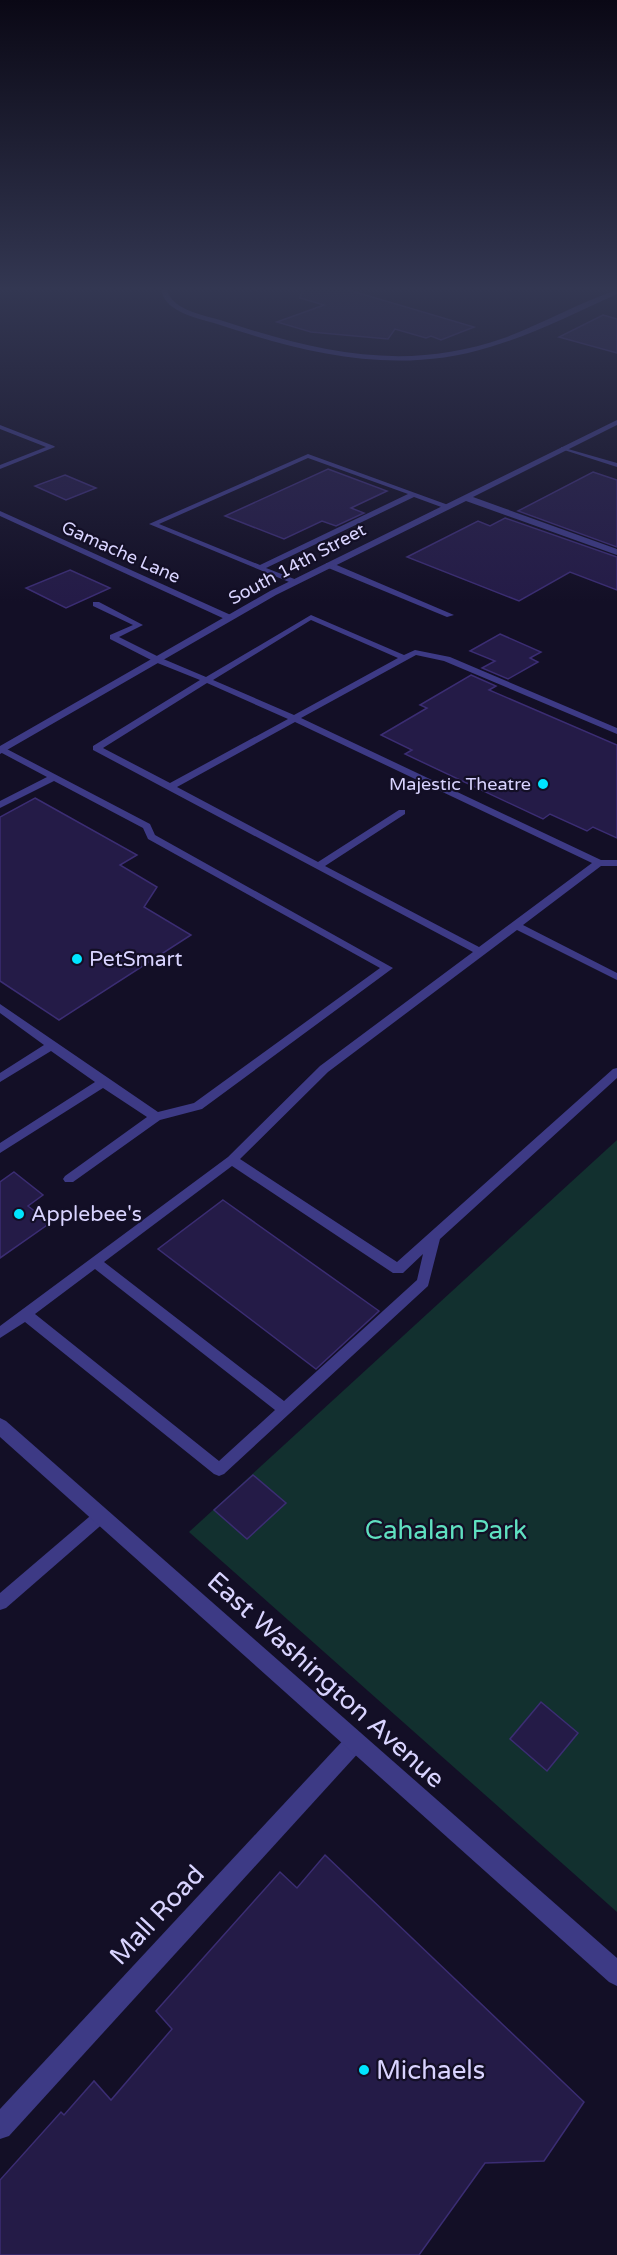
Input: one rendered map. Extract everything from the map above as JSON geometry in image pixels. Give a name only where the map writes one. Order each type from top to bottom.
[{"type":"street","name":"South 14th Street","points":[[1,751],[294,582],[617,422]]},
{"type":"street","points":[[464,497],[617,552]]},
{"type":"street","name":"East Washington Avenue","points":[[0,1426],[617,1974]]},
{"type":"street","name":"Mall Road","points":[[0,2127],[355,1742]]},
{"type":"lane","points":[[0,427],[52,447],[0,467]]},
{"type":"lane","points":[[563,448],[617,465]]},
{"type":"lane","points":[[294,582],[153,524],[308,456],[447,506]]},
{"type":"lane","points":[[260,568],[414,494]]},
{"type":"lane","name":"Gamache Lane","points":[[0,513],[230,618]]},
{"type":"lane","points":[[329,565],[450,615]]},
{"type":"lane","points":[[96,604],[139,625],[113,637],[158,660],[296,718],[599,863],[617,863]]},
{"type":"lane","points":[[405,658],[311,617],[96,748],[480,952]]},
{"type":"lane","points":[[170,787],[415,652],[447,659],[617,731]]},
{"type":"lane","points":[[1,751],[147,826],[151,837],[388,968],[198,1106],[156,1117],[69,1179]]},
{"type":"lane","points":[[0,805],[54,777]]},
{"type":"lane","points":[[318,866],[402,812]]},
{"type":"lane","points":[[0,1332],[232,1160],[324,1069],[599,863]]},
{"type":"lane","points":[[516,925],[617,977]]},
{"type":"lane","points":[[2,1011],[156,1117]]},
{"type":"lane","points":[[0,1078],[52,1045]]},
{"type":"lane","points":[[232,1160],[398,1269],[617,1072]]},
{"type":"lane","points":[[0,1149],[103,1082]]},
{"type":"lane","points":[[25,1314],[219,1470],[423,1282],[434,1237]]},
{"type":"lane","points":[[95,1262],[284,1409]]},
{"type":"lane","points":[[0,1603],[101,1516]]},
{"type":"green space","name":"Cahalan Park","points":[[617,1140],[617,1912],[189,1532]]},
{"type":"building","points":[[328,469],[387,491],[351,508],[364,513],[336,526],[322,521],[284,539],[225,516]]},
{"type":"building","points":[[593,472],[617,480],[617,547],[518,511]]},
{"type":"building","points":[[65,475],[96,488],[66,500],[35,486]]},
{"type":"building","points":[[505,518],[617,557],[617,590],[570,572],[519,601],[407,557],[478,521],[490,526]]},
{"type":"building","points":[[70,570],[110,588],[66,608],[26,588]]},
{"type":"building","points":[[500,634],[541,652],[530,658],[538,662],[508,679],[482,668],[495,661],[470,651]]},
{"type":"building","name":"Majestic Theatre","points":[[471,675],[496,686],[489,690],[617,745],[617,838],[593,827],[587,831],[550,814],[543,819],[405,754],[412,750],[381,735],[427,708],[420,705]]},
{"type":"building","name":"PetSmart","points":[[35,798],[137,855],[120,865],[157,887],[144,907],[191,935],[59,1020],[0,981],[0,817]]},
{"type":"building","name":"Applebee's","points":[[14,1172],[43,1195],[28,1206],[50,1223],[0,1258],[0,1182]]},
{"type":"building","points":[[223,1200],[379,1311],[316,1369],[158,1249]]},
{"type":"building","points":[[253,1475],[286,1503],[247,1539],[214,1510]]},
{"type":"building","points":[[541,1702],[578,1733],[547,1771],[510,1739]]},
{"type":"building","points":[[325,1855],[584,2102],[544,2161],[485,2163],[419,2255],[0,2255],[0,2180],[61,2112],[64,2115],[94,2081],[111,2100],[172,2029],[156,2011],[280,1872],[297,1888]]},
{"type":"place","name":"Majestic Theatre","points":[[543,784]]},
{"type":"place","name":"PetSmart","points":[[77,959]]},
{"type":"place","name":"Applebee's","points":[[19,1214]]},
{"type":"place","name":"Michaels","points":[[364,2070]]}]
